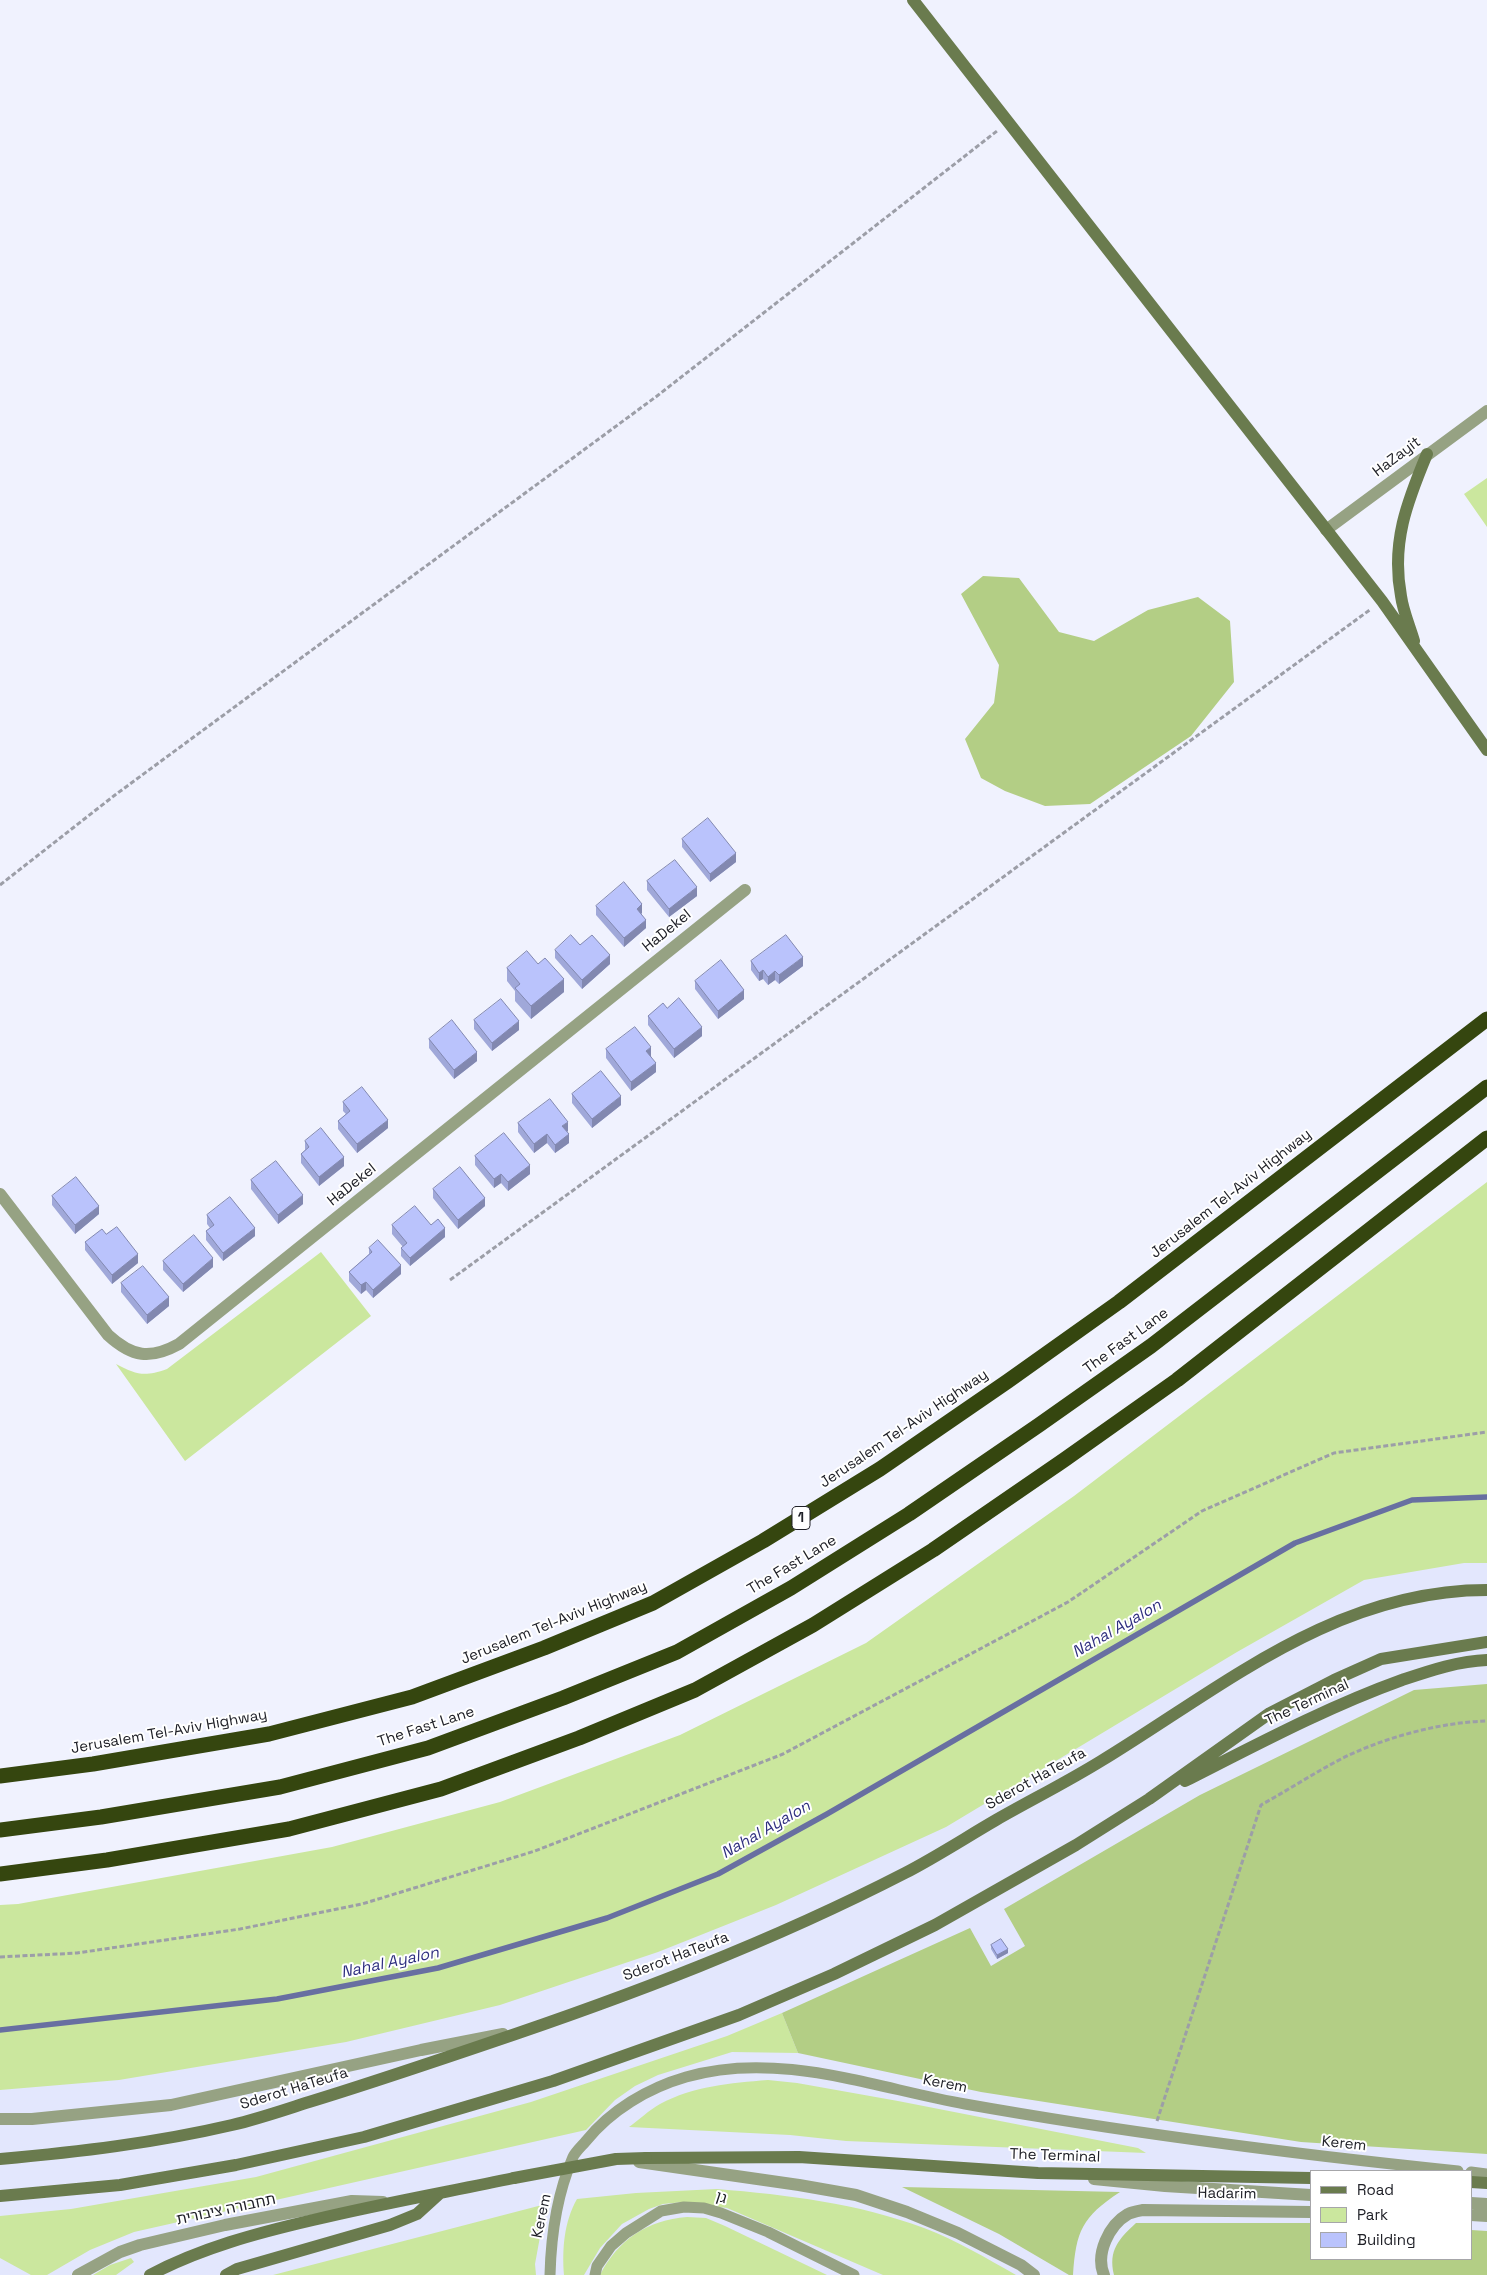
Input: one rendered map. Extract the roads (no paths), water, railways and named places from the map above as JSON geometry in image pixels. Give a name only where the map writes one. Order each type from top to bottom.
[{"type":"highway","name":"Jerusalem Tel-Aviv Highway","points":[[0,1776],[93,1764],[269,1734],[412,1697],[544,1648],[653,1603],[763,1542],[871,1474],[1008,1381],[1119,1302],[1487,1019]]},
{"type":"highway","name":"The Fast Lane","points":[[0,1830],[101,1817],[280,1787],[428,1748],[564,1698],[677,1652],[791,1588],[892,1525],[1039,1425],[1151,1346],[1487,1087]]},
{"type":"highway","points":[[0,1874],[107,1860],[289,1829],[441,1789],[579,1738],[695,1690],[813,1625],[933,1550],[1064,1460],[1177,1380],[1487,1138]]},
{"type":"main road","points":[[913,0],[1382,601],[1487,750]]},
{"type":"main road","points":[[1418,653],[1401,598],[1398,546],[1402,520],[1411,491],[1427,454]]},
{"type":"main road","name":"Sderot HaTeufa","points":[[0,2159],[156,2141],[236,2124],[364,2085],[532,2028],[716,1960],[808,1920],[906,1872],[1101,1761],[1250,1666],[1305,1635],[1357,1612],[1411,1598],[1468,1590],[1487,1590]]},
{"type":"main road","points":[[0,2196],[120,2185],[236,2166],[364,2137],[553,2081],[739,2015],[834,1974],[935,1925],[1076,1844],[1149,1799],[1270,1713],[1334,1680],[1381,1659],[1487,1642]]},
{"type":"main road","name":"The Terminal","points":[[1149,1799],[1335,1706],[1427,1672],[1475,1660],[1487,1660]]},
{"type":"main road","name":"The Terminal","points":[[150,2275],[219,2245],[284,2227],[388,2202],[616,2159],[800,2157],[1038,2173],[1310,2178]]},
{"type":"main road","points":[[1472,2182],[1487,2183]]},
{"type":"main road","points":[[226,2275],[237,2269],[390,2225],[417,2214],[438,2194]]},
{"type":"street","name":"HaZayit","points":[[1326,530],[1487,411]]},
{"type":"street","name":"HaDekel","points":[[0,1194],[108,1335],[122,1348],[136,1353],[151,1355],[166,1352],[195,1332],[745,890]]},
{"type":"street","points":[[0,2119],[32,2119],[171,2105],[421,2050],[532,2028]]},
{"type":"street","points":[[645,2160],[856,2195],[907,2212],[958,2234],[1020,2265],[1034,2275]]},
{"type":"street","points":[[1038,2173],[1164,2186],[1310,2195]]},
{"type":"street","name":"תחבורה ציבורית","points":[[78,2275],[120,2252],[140,2245],[225,2225],[352,2200],[388,2202]]},
{"type":"street","points":[[1472,2203],[1487,2204]]},
{"type":"street","name":"Hadarim","points":[[1104,2275],[1102,2254],[1104,2241],[1116,2223],[1128,2214],[1143,2210],[1310,2212]]},
{"type":"street","points":[[1472,2215],[1487,2216]]},
{"type":"lane","name":"Kerem","points":[[550,2275],[551,2238],[574,2156],[601,2123],[639,2096],[685,2077],[713,2071],[744,2069],[805,2070],[964,2104],[1257,2149],[1449,2170]]},
{"type":"lane","points":[[1472,2172],[1487,2174]]},
{"type":"lane","name":"גן","points":[[595,2275],[598,2266],[611,2246],[626,2233],[661,2211],[684,2207],[704,2208],[721,2213],[768,2232],[854,2275]]},
{"type":"waterway","name":"Nahal Ayalon","points":[[0,2030],[277,1999],[438,1968],[607,1918],[718,1874],[827,1814],[1295,1543],[1412,1500],[1487,1497]]}]
